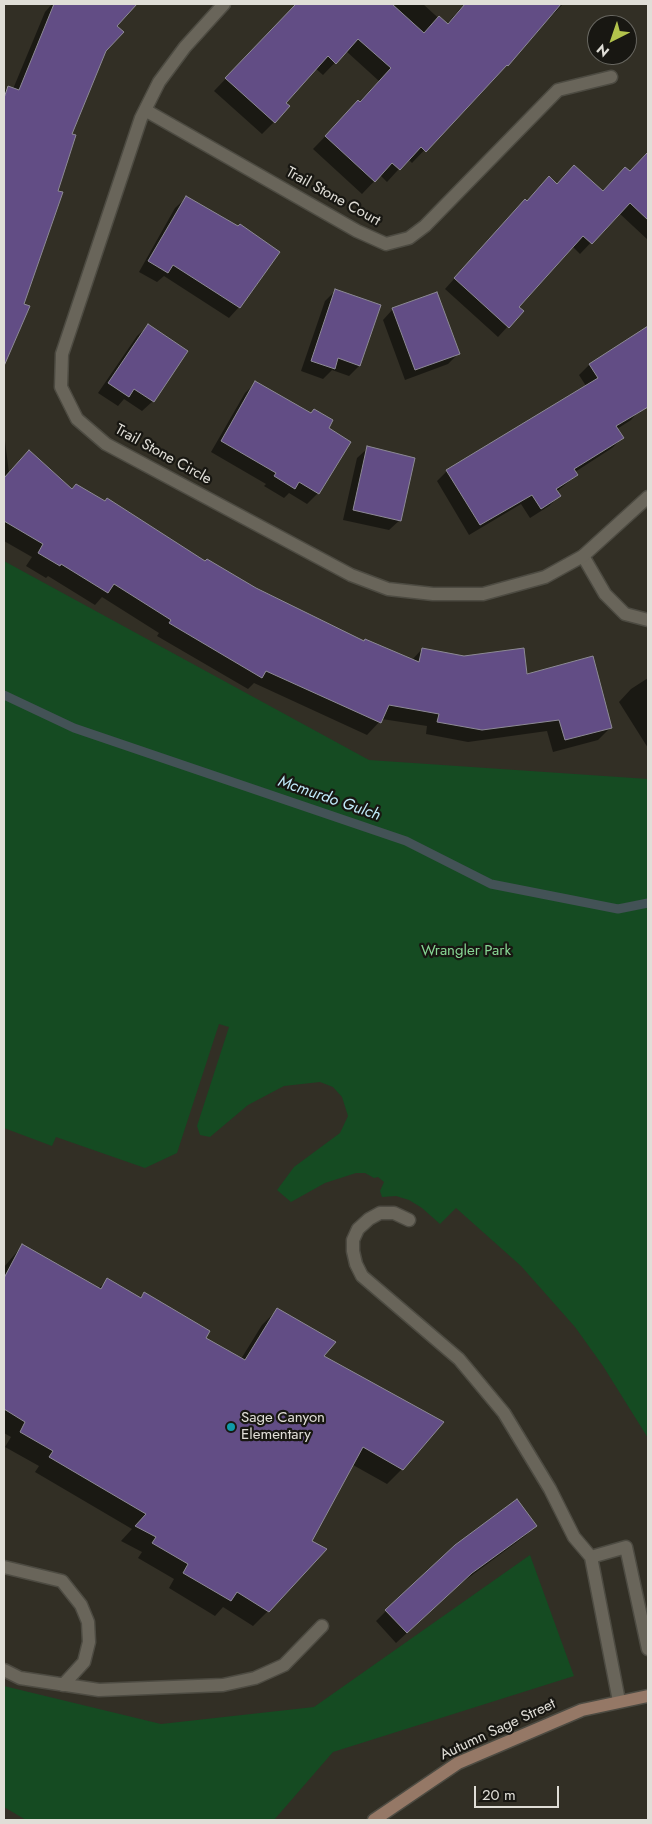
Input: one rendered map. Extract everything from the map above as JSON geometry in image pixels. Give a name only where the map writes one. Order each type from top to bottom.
[{"type":"street","name":"Trail Stone Circle","points":[[224,4],[185,47],[159,82],[145,110],[62,354],[61,387],[77,419],[106,444],[351,575],[388,589],[433,594],[483,594],[545,577],[583,556],[648,497]]},
{"type":"street","name":"Trail Stone Court","points":[[145,110],[357,231],[386,244],[409,238],[425,226],[558,90],[611,77]]},
{"type":"street","points":[[583,556],[605,594],[625,614],[648,620]]},
{"type":"street","points":[[409,1220],[394,1213],[380,1213],[358,1229],[353,1240],[353,1252],[362,1276],[459,1359],[504,1413],[550,1489],[574,1536],[591,1557],[619,1701]]},
{"type":"street","points":[[591,1557],[626,1547],[648,1649]]},
{"type":"street","points":[[4,1567],[62,1581],[81,1605],[88,1622],[89,1642],[84,1662],[63,1685]]},
{"type":"street","points":[[4,1670],[20,1678],[98,1690],[224,1685],[255,1678],[284,1666],[322,1626]]},
{"type":"street","name":"Autumn Sage Street","points":[[374,1820],[458,1763],[582,1710],[648,1696]]},
{"type":"green space","name":"Wrangler Park","points":[[4,561],[369,760],[648,779],[648,1438],[603,1366],[575,1327],[521,1266],[456,1208],[440,1224],[422,1208],[409,1200],[396,1196],[382,1197],[380,1191],[384,1182],[378,1177],[374,1178],[365,1173],[356,1173],[325,1183],[291,1202],[277,1190],[294,1167],[340,1133],[348,1116],[342,1097],[333,1087],[320,1082],[284,1086],[248,1105],[210,1137],[200,1135],[197,1126],[229,1027],[219,1024],[177,1153],[145,1168],[56,1137],[52,1146],[4,1128]]},
{"type":"green space","points":[[530,1555],[574,1676],[333,1752],[274,1820],[26,1820],[4,1807],[4,1686],[161,1724],[314,1707]]},
{"type":"building","points":[[54,4],[137,4],[117,26],[124,32],[106,51],[72,134],[76,135],[58,191],[63,192],[24,304],[30,306],[4,366],[4,98],[8,86],[19,90]]},
{"type":"building","points":[[296,4],[392,4],[424,33],[439,16],[448,24],[465,4],[561,4],[508,66],[426,152],[421,147],[400,170],[392,163],[375,182],[325,136],[391,68],[358,39],[336,64],[328,56],[286,103],[290,106],[275,123],[225,78]]},
{"type":"building","points":[[648,152],[648,220],[630,203],[592,244],[583,236],[519,307],[524,311],[509,328],[454,278],[525,199],[527,201],[549,176],[557,184],[574,165],[603,191],[625,167],[630,171]]},
{"type":"building","points":[[186,196],[238,226],[240,224],[280,252],[240,308],[173,265],[168,273],[148,261]]},
{"type":"building","points":[[335,289],[381,305],[360,366],[338,358],[335,369],[311,361]]},
{"type":"building","points":[[437,292],[460,354],[415,370],[392,308]]},
{"type":"building","points":[[148,324],[188,351],[154,402],[134,389],[129,397],[108,383]]},
{"type":"building","points":[[648,326],[648,407],[616,426],[624,438],[574,469],[578,475],[556,489],[561,496],[541,509],[532,495],[480,525],[446,470],[598,378],[589,364]]},
{"type":"building","points":[[255,381],[311,413],[314,409],[333,420],[329,428],[351,442],[319,494],[299,482],[295,489],[274,476],[276,473],[221,441]]},
{"type":"building","points":[[367,446],[415,458],[401,521],[353,510]]},
{"type":"building","points":[[29,450],[72,489],[76,484],[105,501],[107,498],[205,561],[207,559],[256,588],[364,641],[365,639],[419,662],[422,648],[464,656],[524,648],[527,674],[593,656],[612,728],[565,740],[559,720],[482,730],[437,722],[439,714],[389,705],[381,723],[266,671],[262,678],[169,623],[171,620],[114,584],[108,593],[61,564],[60,566],[38,553],[43,544],[4,521],[4,478]]},
{"type":"building","name":"Sage Canyon Elementary","points":[[22,1244],[101,1289],[107,1278],[141,1298],[144,1292],[210,1331],[206,1338],[245,1360],[277,1308],[336,1342],[324,1356],[444,1422],[403,1470],[363,1447],[312,1541],[327,1549],[269,1612],[237,1592],[231,1601],[183,1573],[188,1564],[152,1543],[156,1537],[135,1526],[146,1514],[49,1457],[53,1451],[20,1432],[25,1422],[4,1409],[4,1278]]},
{"type":"building","points":[[517,1499],[537,1526],[472,1573],[407,1633],[385,1610],[455,1545]]},
{"type":"waterway","name":"Mcmurdo Gulch","points":[[4,695],[74,728],[406,841],[491,884],[618,909],[648,903]]},
{"type":"place","name":"Sage Canyon Elementary","points":[[231,1427]]}]
